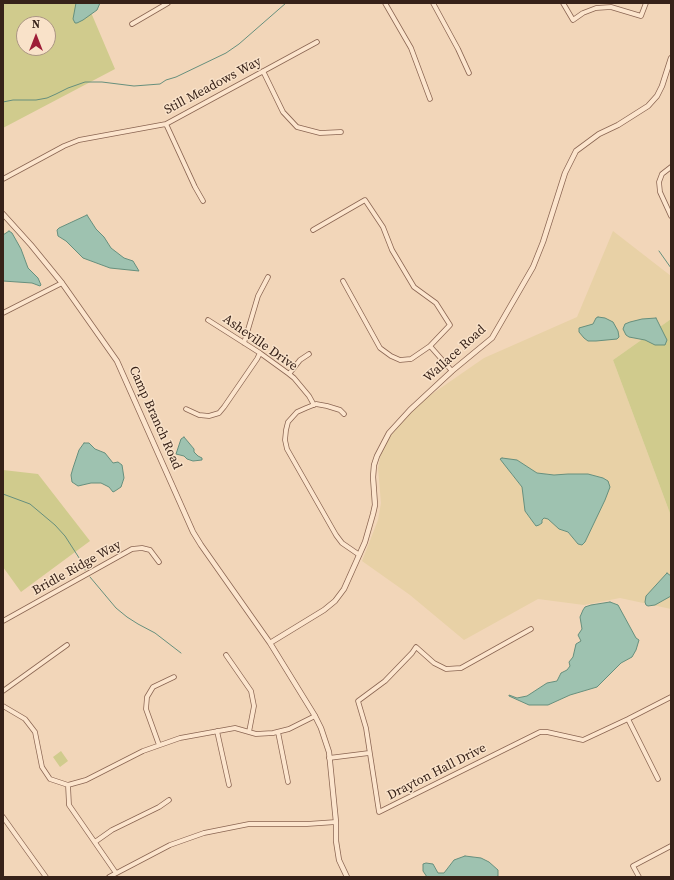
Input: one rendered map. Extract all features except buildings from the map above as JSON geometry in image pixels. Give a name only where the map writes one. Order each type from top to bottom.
[{"type":"street","points":[[132,24],[168,3]]},
{"type":"street","points":[[385,3],[411,48],[430,99]]},
{"type":"street","points":[[433,3],[469,72]]},
{"type":"street","points":[[563,3],[573,20],[583,13],[596,8],[611,7],[641,16],[646,3]]},
{"type":"street","name":"Still Meadows Way","points":[[3,179],[64,146],[79,140],[166,124],[317,42]]},
{"type":"street","name":"Wallace Road","points":[[270,643],[324,610],[335,601],[344,588],[353,571],[358,554],[365,542],[375,505],[373,477],[374,465],[389,433],[410,410],[452,371],[492,338],[533,267],[543,242],[565,173],[576,151],[599,134],[618,125],[648,106],[662,86],[671,58]]},
{"type":"street","points":[[263,71],[283,112],[297,127],[320,133],[341,132]]},
{"type":"street","points":[[166,124],[203,201]]},
{"type":"street","points":[[671,167],[662,174],[659,182],[660,192],[671,216]]},
{"type":"street","points":[[313,230],[365,200],[383,227],[392,250],[414,287],[436,303],[450,325],[430,346],[411,359],[400,360],[391,356],[380,348],[343,280]]},
{"type":"street","name":"Camp Branch Road","points":[[3,214],[62,283],[117,360],[193,532],[270,643],[315,716],[321,728],[329,752],[336,822]]},
{"type":"street","points":[[244,343],[258,296],[268,277]]},
{"type":"street","points":[[3,313],[62,283]]},
{"type":"street","name":"Asheville Drive","points":[[208,320],[260,353],[294,378],[314,405]]},
{"type":"street","points":[[430,346],[452,371]]},
{"type":"street","points":[[186,408],[209,416],[219,413],[224,408],[260,353]]},
{"type":"street","points":[[289,374],[300,360],[309,354]]},
{"type":"street","points":[[344,414],[340,410],[327,406],[314,405],[297,412],[288,422],[285,435],[287,449],[336,535],[342,543],[358,554]]},
{"type":"street","name":"Bridle Ridge Way","points":[[3,621],[132,549],[142,548],[150,550],[159,562]]},
{"type":"street","name":"Drayton Hall Drive","points":[[531,629],[461,668],[446,669],[434,663],[416,647],[386,681],[358,701],[366,728],[379,812],[540,732],[547,732],[583,740],[671,697]]},
{"type":"street","points":[[3,691],[67,645]]},
{"type":"street","points":[[226,656],[251,691],[254,706],[249,732]]},
{"type":"street","points":[[159,745],[146,709],[147,697],[153,688],[174,677]]},
{"type":"street","points":[[3,706],[25,719],[35,732],[42,767],[50,779],[68,785],[86,780],[143,751],[180,738],[234,728],[256,734],[273,734],[289,729],[315,716]]},
{"type":"street","points":[[628,719],[658,779]]},
{"type":"street","points":[[217,731],[229,785]]},
{"type":"street","points":[[278,732],[288,782]]},
{"type":"street","points":[[329,758],[370,753]]},
{"type":"street","points":[[68,785],[69,805],[116,873]]},
{"type":"street","points":[[95,842],[112,830],[170,800]]},
{"type":"street","points":[[3,817],[46,877]]},
{"type":"street","points":[[109,877],[170,846],[204,833],[249,824],[307,824],[336,822],[336,841],[340,860],[348,877]]},
{"type":"street","points":[[639,877],[633,866],[671,846]]},
{"type":"shaded area","points":[[3,3],[87,3],[115,69],[3,128]]},
{"type":"shaded area","points":[[76,3],[100,3],[97,10],[83,20],[75,23],[73,19]]},
{"type":"shaded area","points":[[87,215],[111,248],[124,258],[133,261],[139,271],[110,268],[83,258],[66,241],[58,236],[57,230],[59,228]]},
{"type":"shaded area","points":[[9,231],[12,233],[21,249],[28,268],[38,278],[41,285],[40,286],[32,283],[3,281],[3,235]]},
{"type":"shaded area","points":[[613,231],[671,276],[671,319],[613,360],[671,516],[671,609],[620,598],[584,605],[538,599],[464,640],[410,595],[362,561],[378,520],[381,503],[378,468],[383,444],[419,403],[484,358],[577,317]],"holes":[[[517,460],[537,473],[554,475],[588,474],[608,481],[605,500],[585,542],[582,545],[578,544],[567,532],[559,529],[548,519],[544,518],[542,523],[536,526],[525,511],[522,487],[511,474],[505,463]]]},
{"type":"shaded area","points":[[598,317],[605,318],[613,322],[618,331],[619,337],[617,339],[588,341],[584,338],[579,332],[579,328],[593,324]]},
{"type":"shaded area","points":[[656,318],[667,340],[665,345],[655,345],[645,340],[629,337],[623,329],[625,324],[630,322]]},
{"type":"shaded area","points":[[671,319],[671,516],[613,360]]},
{"type":"shaded area","points":[[184,437],[194,449],[194,452],[202,458],[202,460],[193,461],[176,454],[181,439]]},
{"type":"shaded area","points":[[84,443],[89,443],[95,449],[105,453],[113,463],[118,462],[122,465],[124,478],[121,487],[113,492],[109,487],[101,483],[91,483],[78,486],[72,482],[71,475],[73,468],[79,450]]},
{"type":"shaded area","points":[[500,459],[517,460],[537,473],[554,475],[588,474],[608,481],[610,487],[605,500],[585,542],[582,545],[578,544],[568,532],[559,529],[548,519],[544,518],[542,523],[536,526],[525,511],[522,487]]},
{"type":"shaded area","points":[[3,470],[38,474],[90,541],[21,592],[3,567]]},
{"type":"shaded area","points":[[667,573],[671,576],[671,596],[655,605],[646,605],[646,596]]},
{"type":"shaded area","points":[[610,602],[618,605],[636,638],[639,640],[632,657],[621,663],[597,687],[570,695],[548,705],[529,705],[509,696],[517,698],[527,696],[547,683],[557,681],[561,673],[567,670],[570,666],[569,662],[573,657],[576,644],[581,641],[578,635],[582,629],[580,617],[585,607]]},
{"type":"shaded area","points":[[61,751],[68,761],[60,767],[53,757]]},
{"type":"shaded area","points":[[465,856],[481,858],[489,862],[498,870],[498,876],[427,877],[423,871],[423,864],[426,863],[433,864],[438,873],[444,873],[454,860]]},
{"type":"waterway","points":[[3,102],[47,98],[85,82],[102,82],[134,86],[160,84],[226,53],[239,44],[286,3]]},
{"type":"waterway","points":[[659,251],[671,268]]},
{"type":"waterway","points":[[3,494],[30,504],[55,525],[65,536],[83,564],[85,570]]},
{"type":"waterway","points":[[90,577],[116,608],[127,617],[155,633],[181,653]]}]
